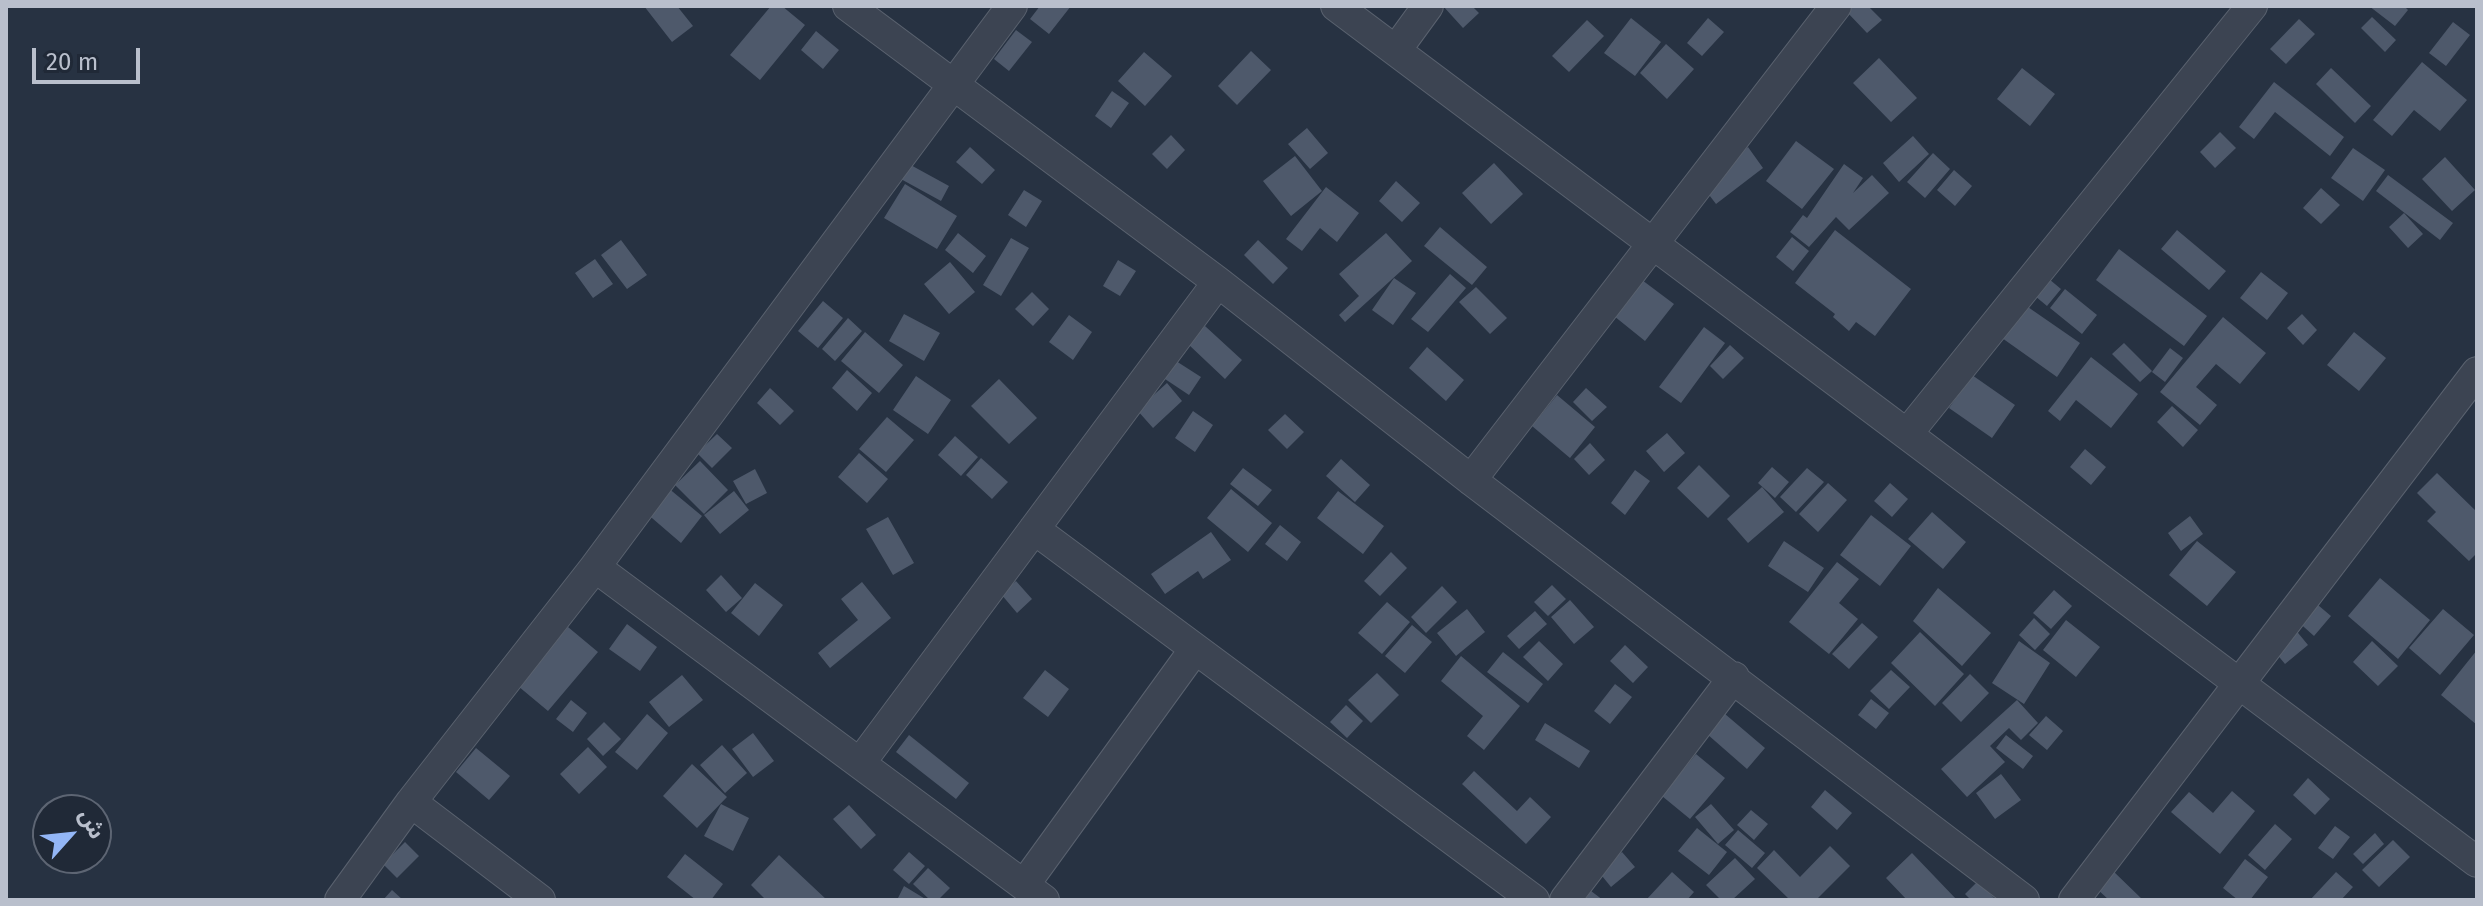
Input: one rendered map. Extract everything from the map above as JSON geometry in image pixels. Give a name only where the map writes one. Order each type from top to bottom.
[{"type":"street","points":[[848,6],[1218,282],[1471,480],[2024,900]]},
{"type":"street","points":[[340,900],[411,802],[595,567],[1012,6]]},
{"type":"street","points":[[1336,6],[2239,686],[2475,857]]},
{"type":"street","points":[[1396,50],[1428,6]]},
{"type":"street","points":[[1471,480],[1650,243],[1836,6]]},
{"type":"street","points":[[1907,434],[2252,6]]},
{"type":"street","points":[[860,763],[1218,282]]},
{"type":"street","points":[[2074,900],[2477,372]]},
{"type":"street","points":[[1034,529],[1534,900]]},
{"type":"street","points":[[595,567],[1034,892],[1195,649]]},
{"type":"street","points":[[1565,900],[1734,677]]},
{"type":"street","points":[[411,802],[540,900]]},
{"type":"building","points":[[644,6],[677,6],[693,26],[672,42]]},
{"type":"building","points":[[771,6],[782,6],[805,25],[760,80],[730,55]]},
{"type":"building","points":[[1040,6],[1071,6],[1049,34],[1030,19]]},
{"type":"building","points":[[1443,6],[1472,6],[1479,13],[1463,28]]},
{"type":"building","points":[[1852,6],[1868,6],[1882,20],[1867,33],[1846,11]]},
{"type":"building","points":[[2369,6],[2404,6],[2408,10],[2395,26]]},
{"type":"building","points":[[2372,17],[2396,40],[2385,52],[2361,28]]},
{"type":"building","points":[[1631,18],[1661,42],[1635,76],[1604,53]]},
{"type":"building","points":[[1708,18],[1724,32],[1702,56],[1687,43]]},
{"type":"building","points":[[2299,19],[2315,34],[2286,64],[2270,49]]},
{"type":"building","points":[[1587,20],[1604,36],[1569,72],[1552,56]]},
{"type":"building","points":[[2453,22],[2470,35],[2446,66],[2429,53]]},
{"type":"building","points":[[1016,30],[1032,42],[1009,71],[994,59]]},
{"type":"building","points":[[816,31],[839,50],[823,69],[801,50]]},
{"type":"building","points":[[1666,44],[1694,69],[1667,99],[1640,73]]},
{"type":"building","points":[[1251,51],[1271,70],[1237,105],[1218,86]]},
{"type":"building","points":[[1144,52],[1172,76],[1145,106],[1118,81]]},
{"type":"building","points":[[1879,58],[1917,98],[1891,122],[1853,83]]},
{"type":"building","points":[[2422,62],[2467,100],[2440,131],[2414,110],[2392,136],[2373,120]]},
{"type":"building","points":[[2022,68],[2055,94],[2030,126],[1997,99]]},
{"type":"building","points":[[2331,68],[2371,106],[2355,123],[2316,84]]},
{"type":"building","points":[[2274,82],[2344,137],[2330,156],[2275,112],[2254,139],[2239,127]]},
{"type":"building","points":[[1112,91],[1129,103],[1111,128],[1095,116]]},
{"type":"building","points":[[1307,128],[1328,153],[1310,169],[1288,144]]},
{"type":"building","points":[[2220,132],[2236,148],[2215,168],[2200,152]]},
{"type":"building","points":[[1171,135],[1185,150],[1167,169],[1152,154]]},
{"type":"building","points":[[1913,136],[1929,154],[1899,182],[1883,163]]},
{"type":"building","points":[[1796,141],[1834,169],[1802,209],[1766,181]]},
{"type":"building","points":[[970,147],[995,170],[982,184],[956,162]]},
{"type":"building","points":[[1748,147],[1763,168],[1716,204],[1700,183]]},
{"type":"building","points":[[2353,148],[2385,170],[2363,201],[2331,178]]},
{"type":"building","points":[[1933,153],[1950,169],[1925,198],[1907,182]]},
{"type":"building","points":[[1295,156],[1322,191],[1291,216],[1263,181]]},
{"type":"building","points":[[2445,157],[2475,190],[2452,211],[2422,179]]},
{"type":"building","points":[[907,163],[949,186],[941,201],[899,178]]},
{"type":"building","points":[[1494,163],[1523,194],[1491,224],[1462,193]]},
{"type":"building","points":[[1844,164],[1863,178],[1853,193],[1872,175],[1889,193],[1849,230],[1836,217],[1809,247],[1790,232],[1803,215],[1807,218]]},
{"type":"building","points":[[1954,170],[1972,186],[1955,206],[1937,190]]},
{"type":"building","points":[[2388,175],[2453,223],[2440,240],[2376,191]]},
{"type":"building","points":[[1396,181],[1420,203],[1402,222],[1379,201]]},
{"type":"building","points":[[905,184],[957,216],[937,249],[884,218]]},
{"type":"building","points":[[1326,187],[1359,213],[1337,242],[1320,228],[1302,251],[1286,239]]},
{"type":"building","points":[[2321,188],[2340,205],[2321,224],[2303,208]]},
{"type":"building","points":[[1024,190],[1042,201],[1026,227],[1008,215]]},
{"type":"building","points":[[2404,213],[2423,234],[2408,248],[2389,227]]},
{"type":"building","points":[[1440,227],[1487,267],[1472,285],[1424,246]]},
{"type":"building","points":[[1835,230],[1911,289],[1875,336],[1856,322],[1849,331],[1833,317],[1835,314],[1795,283]]},
{"type":"building","points":[[2177,230],[2226,271],[2209,290],[2161,249]]},
{"type":"building","points":[[958,233],[986,256],[973,273],[945,250]]},
{"type":"building","points":[[1386,233],[1412,261],[1345,322],[1339,315],[1359,296],[1339,274]]},
{"type":"building","points":[[1792,237],[1809,251],[1793,271],[1776,257]]},
{"type":"building","points":[[1011,238],[1029,248],[1001,296],[983,285]]},
{"type":"building","points":[[621,240],[647,275],[627,289],[601,255]]},
{"type":"building","points":[[1258,240],[1288,268],[1273,284],[1244,255]]},
{"type":"building","points":[[2119,249],[2207,316],[2184,346],[2096,280]]},
{"type":"building","points":[[595,259],[613,284],[593,298],[575,273]]},
{"type":"building","points":[[1118,260],[1136,271],[1120,296],[1103,286]]},
{"type":"building","points":[[950,262],[975,292],[949,314],[924,284]]},
{"type":"building","points":[[2261,272],[2288,293],[2267,320],[2240,298]]},
{"type":"building","points":[[1450,274],[1466,288],[1428,332],[1411,319]]},
{"type":"building","points":[[2043,274],[2061,289],[2047,306],[2029,291]]},
{"type":"building","points":[[1394,278],[1416,293],[1393,325],[1372,310]]},
{"type":"building","points":[[1642,280],[1674,304],[1645,341],[1614,316]]},
{"type":"building","points":[[1476,287],[1507,318],[1490,334],[1459,302]]},
{"type":"building","points":[[2065,289],[2097,315],[2082,334],[2050,308]]},
{"type":"building","points":[[1032,292],[1049,309],[1033,326],[1015,309]]},
{"type":"building","points":[[823,301],[843,318],[818,348],[798,331]]},
{"type":"building","points":[[2025,305],[2080,343],[2057,377],[2002,338]]},
{"type":"building","points":[[904,314],[940,333],[924,361],[889,341]]},
{"type":"building","points":[[2302,314],[2317,330],[2303,345],[2287,328]]},
{"type":"building","points":[[1069,315],[1092,332],[1073,360],[1049,342]]},
{"type":"building","points":[[2223,317],[2266,353],[2240,384],[2216,364],[2196,387],[2217,405],[2200,425],[2160,392]]},
{"type":"building","points":[[848,318],[862,331],[835,361],[822,349]]},
{"type":"building","points":[[1205,326],[1242,360],[1225,379],[1188,344]]},
{"type":"building","points":[[1704,327],[1725,343],[1681,403],[1659,387]]},
{"type":"building","points":[[865,332],[903,365],[879,393],[841,361]]},
{"type":"building","points":[[2354,332],[2386,358],[2359,391],[2327,365]]},
{"type":"building","points":[[2124,343],[2152,371],[2140,382],[2112,354]]},
{"type":"building","points":[[1730,345],[1744,358],[1723,379],[1710,366]]},
{"type":"building","points":[[1427,347],[1464,380],[1446,401],[1409,368]]},
{"type":"building","points":[[2170,348],[2183,358],[2165,382],[2152,372]]},
{"type":"building","points":[[2091,357],[2138,394],[2111,428],[2076,400],[2060,421],[2048,411]]},
{"type":"building","points":[[1176,361],[1201,377],[1189,395],[1165,379]]},
{"type":"building","points":[[847,370],[872,393],[857,411],[832,388]]},
{"type":"building","points":[[1972,375],[2015,405],[1992,438],[1949,408]]},
{"type":"building","points":[[916,376],[951,400],[928,434],[893,410]]},
{"type":"building","points":[[999,379],[1037,418],[1009,444],[971,406]]},
{"type":"building","points":[[1167,383],[1182,401],[1153,428],[1137,410]]},
{"type":"building","points":[[770,388],[794,411],[780,425],[757,403]]},
{"type":"building","points":[[1586,388],[1607,407],[1592,421],[1573,402]]},
{"type":"building","points":[[1557,395],[1595,427],[1570,458],[1532,426]]},
{"type":"building","points":[[2172,406],[2198,430],[2183,447],[2157,422]]},
{"type":"building","points":[[1193,411],[1213,425],[1195,452],[1175,438]]},
{"type":"building","points":[[1285,414],[1304,432],[1287,449],[1268,430]]},
{"type":"building","points":[[887,417],[914,440],[886,472],[859,449]]},
{"type":"building","points":[[1667,433],[1685,453],[1664,472],[1646,451]]},
{"type":"building","points":[[717,434],[732,448],[712,468],[697,453]]},
{"type":"building","points":[[955,436],[978,457],[961,476],[938,455]]},
{"type":"building","points":[[1590,443],[1605,460],[1589,475],[1574,459]]},
{"type":"building","points":[[2085,449],[2106,467],[2091,485],[2070,467]]},
{"type":"building","points":[[859,453],[888,479],[867,503],[838,477]]},
{"type":"building","points":[[981,458],[1008,482],[992,499],[966,475]]},
{"type":"building","points":[[1341,459],[1370,485],[1355,502],[1326,476]]},
{"type":"building","points":[[700,461],[728,490],[704,514],[675,485]]},
{"type":"building","points":[[1699,465],[1730,496],[1708,518],[1677,488]]},
{"type":"building","points":[[1772,467],[1789,482],[1775,498],[1758,483]]},
{"type":"building","points":[[1243,468],[1272,490],[1258,506],[1230,484]]},
{"type":"building","points":[[1807,468],[1824,482],[1796,512],[1780,497]]},
{"type":"building","points":[[755,469],[767,493],[746,504],[733,481]]},
{"type":"building","points":[[1635,470],[1650,481],[1625,515],[1611,503]]},
{"type":"building","points":[[2437,473],[2477,512],[2477,553],[2469,561],[2427,521],[2436,512],[2417,493]]},
{"type":"building","points":[[1828,483],[1847,500],[1818,532],[1799,514]]},
{"type":"building","points":[[1890,483],[1908,499],[1892,517],[1874,501]]},
{"type":"building","points":[[667,487],[702,516],[681,543],[645,512]]},
{"type":"building","points":[[1762,487],[1784,512],[1748,543],[1727,519]]},
{"type":"building","points":[[1231,489],[1272,523],[1248,552],[1207,518]]},
{"type":"building","points":[[734,491],[749,510],[720,534],[704,515]]},
{"type":"building","points":[[1338,491],[1384,526],[1363,554],[1317,518]]},
{"type":"building","points":[[1932,512],[1966,542],[1943,569],[1908,539]]},
{"type":"building","points":[[1871,515],[1911,546],[1880,586],[1840,555]]},
{"type":"building","points":[[2190,516],[2203,534],[2181,551],[2168,533]]},
{"type":"building","points":[[888,517],[914,563],[893,575],[866,529]]},
{"type":"building","points":[[1280,525],[1301,542],[1287,561],[1265,544]]},
{"type":"building","points":[[1211,532],[1231,560],[1203,579],[1198,571],[1165,594],[1151,574]]},
{"type":"building","points":[[1784,541],[1824,568],[1808,592],[1768,566]]},
{"type":"building","points":[[2197,541],[2236,572],[2207,606],[2169,575]]},
{"type":"building","points":[[1391,552],[1407,568],[1380,596],[1364,581]]},
{"type":"building","points":[[1837,562],[1859,579],[1839,603],[1858,619],[1829,654],[1789,622]]},
{"type":"building","points":[[721,575],[742,598],[726,612],[706,590]]},
{"type":"building","points":[[2380,578],[2430,620],[2398,659],[2348,616]]},
{"type":"building","points":[[1016,581],[1032,599],[1017,613],[1001,594]]},
{"type":"building","points":[[862,582],[891,618],[830,668],[818,653],[858,620],[841,599]]},
{"type":"building","points":[[755,583],[783,605],[759,636],[731,613]]},
{"type":"building","points":[[1552,585],[1566,599],[1548,616],[1534,602]]},
{"type":"building","points":[[1442,586],[1457,602],[1426,633],[1411,617]]},
{"type":"building","points":[[1938,588],[1991,633],[1962,666],[1913,621]]},
{"type":"building","points":[[2054,590],[2072,606],[2051,629],[2033,613]]},
{"type":"building","points":[[1570,600],[1594,627],[1574,644],[1551,617]]},
{"type":"building","points":[[2312,600],[2331,616],[2314,636],[2295,619]]},
{"type":"building","points":[[1387,602],[1410,622],[1382,654],[1358,633]]},
{"type":"building","points":[[1467,609],[1485,632],[1456,656],[1437,633]]},
{"type":"building","points":[[2443,609],[2474,635],[2440,675],[2409,648]]},
{"type":"building","points":[[1535,611],[1547,624],[1519,649],[1507,636]]},
{"type":"building","points":[[2034,618],[2050,634],[2035,650],[2019,635]]},
{"type":"building","points":[[2066,620],[2100,647],[2076,677],[2043,650]]},
{"type":"building","points":[[1862,623],[1878,637],[1849,669],[1832,654]]},
{"type":"building","points":[[627,624],[657,647],[640,671],[609,649]]},
{"type":"building","points":[[1412,625],[1432,642],[1405,673],[1385,656]]},
{"type":"building","points":[[568,627],[598,652],[548,711],[518,686]]},
{"type":"building","points":[[2294,628],[2308,645],[2285,664],[2271,647]]},
{"type":"building","points":[[1920,632],[1964,674],[1935,706],[1891,663]]},
{"type":"building","points":[[1539,641],[1563,664],[1548,681],[1523,657]]},
{"type":"building","points":[[2019,641],[2050,663],[2024,704],[1992,683]]},
{"type":"building","points":[[2372,641],[2398,666],[2378,686],[2353,662]]},
{"type":"building","points":[[1625,645],[1648,667],[1633,683],[1610,661]]},
{"type":"building","points":[[2477,650],[2477,725],[2441,695]]},
{"type":"building","points":[[1503,652],[1543,684],[1528,703],[1487,672]]},
{"type":"building","points":[[1461,656],[1520,706],[1484,750],[1467,736],[1483,716],[1441,681]]},
{"type":"building","points":[[1045,670],[1069,689],[1048,717],[1023,698]]},
{"type":"building","points":[[1891,670],[1910,687],[1889,709],[1870,691]]},
{"type":"building","points":[[1377,673],[1399,695],[1371,723],[1348,700]]},
{"type":"building","points":[[1970,674],[1989,693],[1961,722],[1942,703]]},
{"type":"building","points":[[682,675],[703,700],[669,727],[649,702]]},
{"type":"building","points":[[1615,684],[1632,697],[1610,724],[1594,711]]},
{"type":"building","points":[[1871,699],[1889,713],[1876,729],[1858,715]]},
{"type":"building","points":[[571,700],[587,713],[573,732],[556,719]]},
{"type":"building","points":[[2017,700],[2038,723],[2021,740],[2009,728],[1990,746],[2005,762],[1967,797],[1941,769]]},
{"type":"building","points":[[1346,705],[1363,721],[1347,738],[1330,722]]},
{"type":"building","points":[[647,714],[668,733],[637,770],[615,752]]},
{"type":"building","points":[[1725,714],[1765,748],[1747,769],[1707,734]]},
{"type":"building","points":[[2046,716],[2063,731],[2047,750],[2029,735]]},
{"type":"building","points":[[604,722],[621,739],[603,756],[587,739]]},
{"type":"building","points":[[1545,723],[1590,751],[1579,768],[1535,740]]},
{"type":"building","points":[[753,733],[774,761],[753,777],[732,749]]},
{"type":"building","points":[[909,735],[969,783],[956,799],[896,752]]},
{"type":"building","points":[[2006,735],[2033,756],[2023,769],[1996,748]]},
{"type":"building","points":[[722,745],[747,773],[725,793],[700,765]]},
{"type":"building","points":[[588,747],[607,767],[579,794],[560,774]]},
{"type":"building","points":[[476,748],[510,776],[489,800],[456,772]]},
{"type":"building","points":[[1696,754],[1725,778],[1690,819],[1662,796]]},
{"type":"building","points":[[692,764],[727,797],[697,828],[663,796]]},
{"type":"building","points":[[1474,771],[1517,811],[1530,797],[1551,817],[1526,844],[1462,784]]},
{"type":"building","points":[[2001,774],[2021,800],[1995,819],[1976,793]]},
{"type":"building","points":[[2308,778],[2330,799],[2315,815],[2293,795]]},
{"type":"building","points":[[1825,790],[1852,813],[1837,830],[1811,807]]},
{"type":"building","points":[[2232,791],[2255,811],[2220,854],[2171,812],[2189,792],[2213,813]]},
{"type":"building","points":[[721,804],[749,818],[733,851],[704,836]]},
{"type":"building","points":[[1711,804],[1734,830],[1718,844],[1695,817]]},
{"type":"building","points":[[849,805],[876,835],[861,849],[833,819]]},
{"type":"building","points":[[1751,810],[1768,824],[1754,840],[1737,825]]},
{"type":"building","points":[[2275,824],[2292,839],[2265,870],[2248,855]]},
{"type":"building","points":[[2335,826],[2350,837],[2333,859],[2318,848]]},
{"type":"building","points":[[1697,828],[1727,852],[1709,875],[1678,851]]},
{"type":"building","points":[[1738,830],[1765,853],[1752,868],[1725,845]]},
{"type":"building","points":[[2375,833],[2384,844],[2363,864],[2353,854]]},
{"type":"building","points":[[2393,840],[2410,857],[2379,887],[2362,870]]},
{"type":"building","points":[[405,842],[419,856],[397,878],[383,864]]},
{"type":"building","points":[[1830,846],[1850,866],[1816,900],[1790,900],[1757,868],[1774,850],[1800,877]]},
{"type":"building","points":[[909,852],[925,866],[909,884],[893,870]]},
{"type":"building","points":[[1622,852],[1635,867],[1611,887],[1598,871]]},
{"type":"building","points":[[1912,853],[1957,900],[1907,900],[1886,878]]},
{"type":"building","points":[[685,854],[723,884],[711,900],[696,900],[667,877]]},
{"type":"building","points":[[779,855],[827,900],[766,900],[751,885]]},
{"type":"building","points":[[1735,858],[1755,879],[1732,900],[1721,900],[1706,885]]},
{"type":"building","points":[[2245,859],[2268,877],[2250,900],[2238,900],[2223,888]]},
{"type":"building","points":[[928,868],[950,888],[938,900],[930,900],[913,884]]},
{"type":"building","points":[[2112,870],[2143,900],[2109,900],[2096,888]]},
{"type":"building","points":[[1672,872],[1694,892],[1687,900],[1646,900]]},
{"type":"building","points":[[2336,872],[2353,887],[2341,900],[2310,900]]},
{"type":"building","points":[[1978,881],[1996,900],[1971,900],[1965,894]]},
{"type":"building","points":[[904,886],[927,900],[897,900]]},
{"type":"building","points":[[392,890],[403,900],[383,900]]},
{"type":"building","points":[[1591,891],[1603,900],[1585,900]]}]
